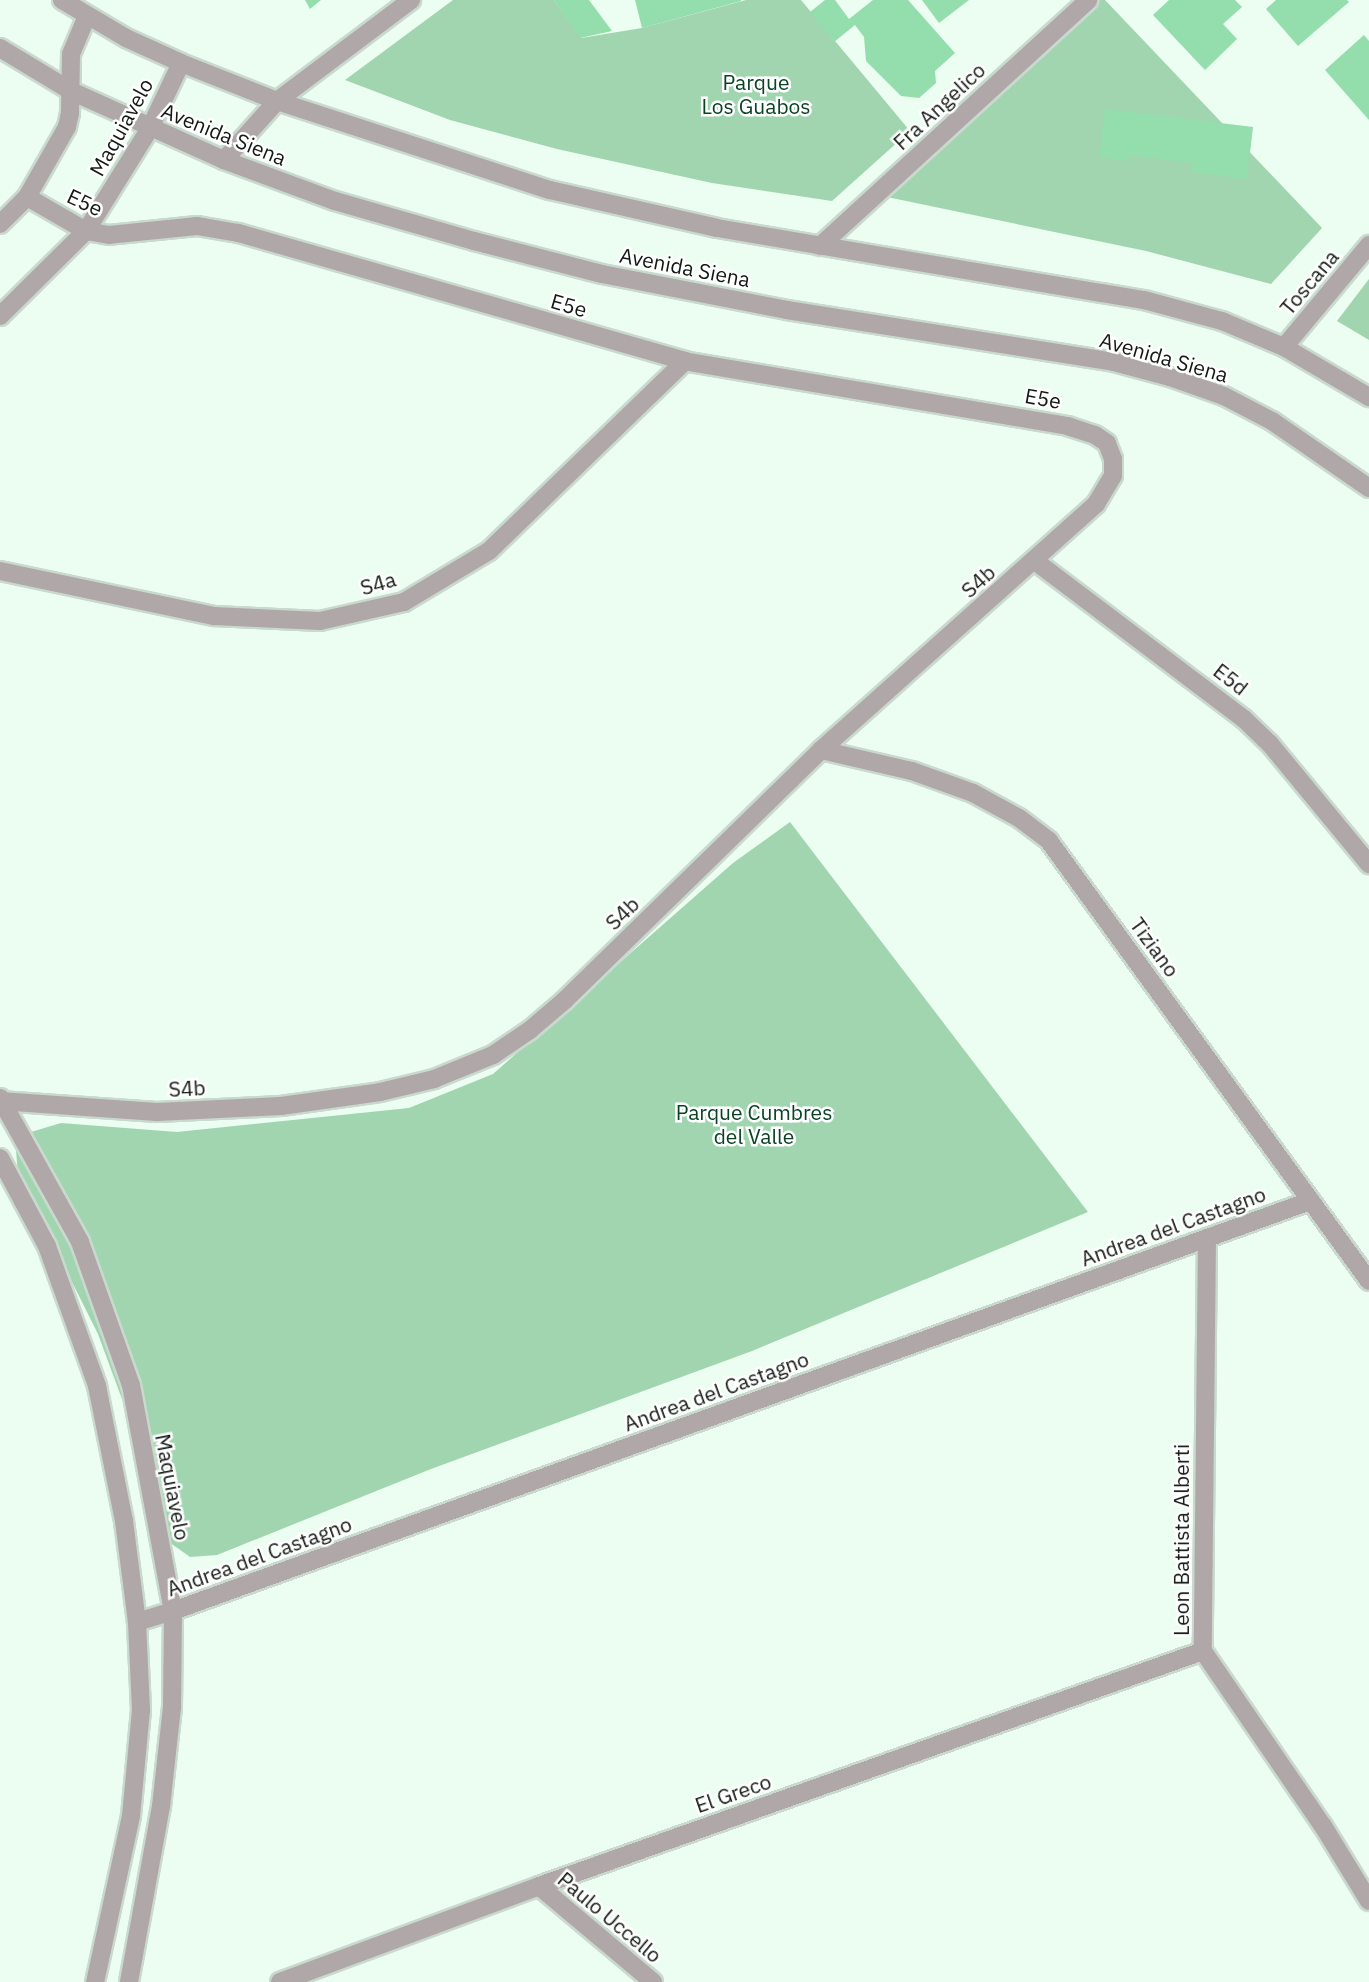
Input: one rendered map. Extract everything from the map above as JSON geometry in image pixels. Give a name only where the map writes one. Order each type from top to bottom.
[{"type":"street","points":[[62,0],[87,16],[181,63],[277,101],[549,190],[612,206],[820,246],[1144,300],[1222,321],[1284,347],[1369,397]]},
{"type":"street","points":[[224,160],[277,101],[411,0]]},
{"type":"street","name":"Fra Angelico","points":[[820,246],[1088,0]]},
{"type":"street","points":[[0,224],[27,197],[67,127],[71,91],[71,54],[87,16]]},
{"type":"street","name":"Avenida Siena","points":[[0,48],[71,91],[224,160],[335,201],[474,242],[602,274],[787,310],[1114,362],[1170,377],[1224,396],[1272,421],[1369,489]]},
{"type":"street","name":"Maquiavelo","points":[[0,316],[86,231],[150,128],[181,63]]},
{"type":"street","name":"E5e","points":[[27,197],[86,231],[109,235],[197,226],[238,233],[685,361],[1068,426],[1095,435],[1107,443]]},
{"type":"street","name":"Toscana","points":[[1284,347],[1369,245]]},
{"type":"street","name":"S4a","points":[[0,571],[214,616],[320,621],[404,602],[489,551],[685,361]]},
{"type":"street","name":"S4b","points":[[1,1100],[157,1112],[281,1106],[380,1092],[434,1079],[493,1055],[530,1030],[565,1000],[821,750],[1035,561],[1096,504],[1107,490],[1113,476],[1113,459],[1107,443]]},
{"type":"street","name":"E5d","points":[[1035,561],[1244,719],[1269,744],[1369,864]]},
{"type":"street","name":"Tiziano","points":[[821,750],[912,771],[973,793],[1019,818],[1049,841],[1369,1281]]},
{"type":"street","name":"Maquiavelo","points":[[1,1100],[80,1242],[131,1385],[173,1611],[172,1707],[161,1806],[129,1982]]},
{"type":"street","points":[[0,1158],[47,1246],[97,1386],[124,1521],[137,1622],[141,1710],[131,1816],[95,1982]]},
{"type":"street","name":"Andrea del Castagno","points":[[137,1622],[173,1611],[1310,1201]]},
{"type":"street","name":"Leon Battista Alberti","points":[[1208,1238],[1203,1651],[1323,1826],[1369,1901]]},
{"type":"street","name":"El Greco","points":[[280,1982],[539,1886],[1203,1651]]},
{"type":"street","name":"Paulo Uccello","points":[[539,1886],[653,1982]]},
{"type":"green space","name":"Parque Los Guabos","points":[[453,0],[554,0],[581,38],[642,28],[746,0],[801,0],[910,131],[832,201],[712,183],[557,149],[450,120],[345,80]]},
{"type":"green space","points":[[1096,0],[1105,0],[1322,228],[1271,284],[1146,251],[887,197]]},
{"type":"green space","points":[[1369,279],[1369,340],[1337,321]]},
{"type":"green space","name":"Parque Cumbres del Valle","points":[[790,822],[1088,1212],[752,1351],[431,1469],[217,1555],[190,1557],[169,1542],[155,1520],[140,1448],[98,1334],[18,1174],[16,1151],[31,1132],[61,1123],[177,1132],[409,1108],[493,1074],[733,863]]},
{"type":"building","points":[[305,0],[321,0],[310,9]]},
{"type":"building","points":[[554,0],[589,0],[612,31],[580,38]]},
{"type":"building","points":[[635,0],[741,0],[741,1],[642,28]]},
{"type":"building","points":[[825,0],[835,0],[849,19],[873,0],[908,0],[955,53],[935,71],[936,83],[919,98],[901,96],[866,61],[864,37],[855,25],[834,42],[810,12]]},
{"type":"building","points":[[922,0],[969,0],[939,23]]},
{"type":"building","points":[[1169,0],[1235,0],[1242,7],[1223,24],[1237,39],[1205,70],[1153,15]]},
{"type":"building","points":[[1276,0],[1347,0],[1349,2],[1298,46],[1266,9]]},
{"type":"building","points":[[1364,35],[1369,41],[1369,120],[1325,70]]},
{"type":"building","points":[[1105,109],[1253,127],[1247,179],[1191,172],[1192,163],[1130,155],[1129,161],[1099,157]]}]
